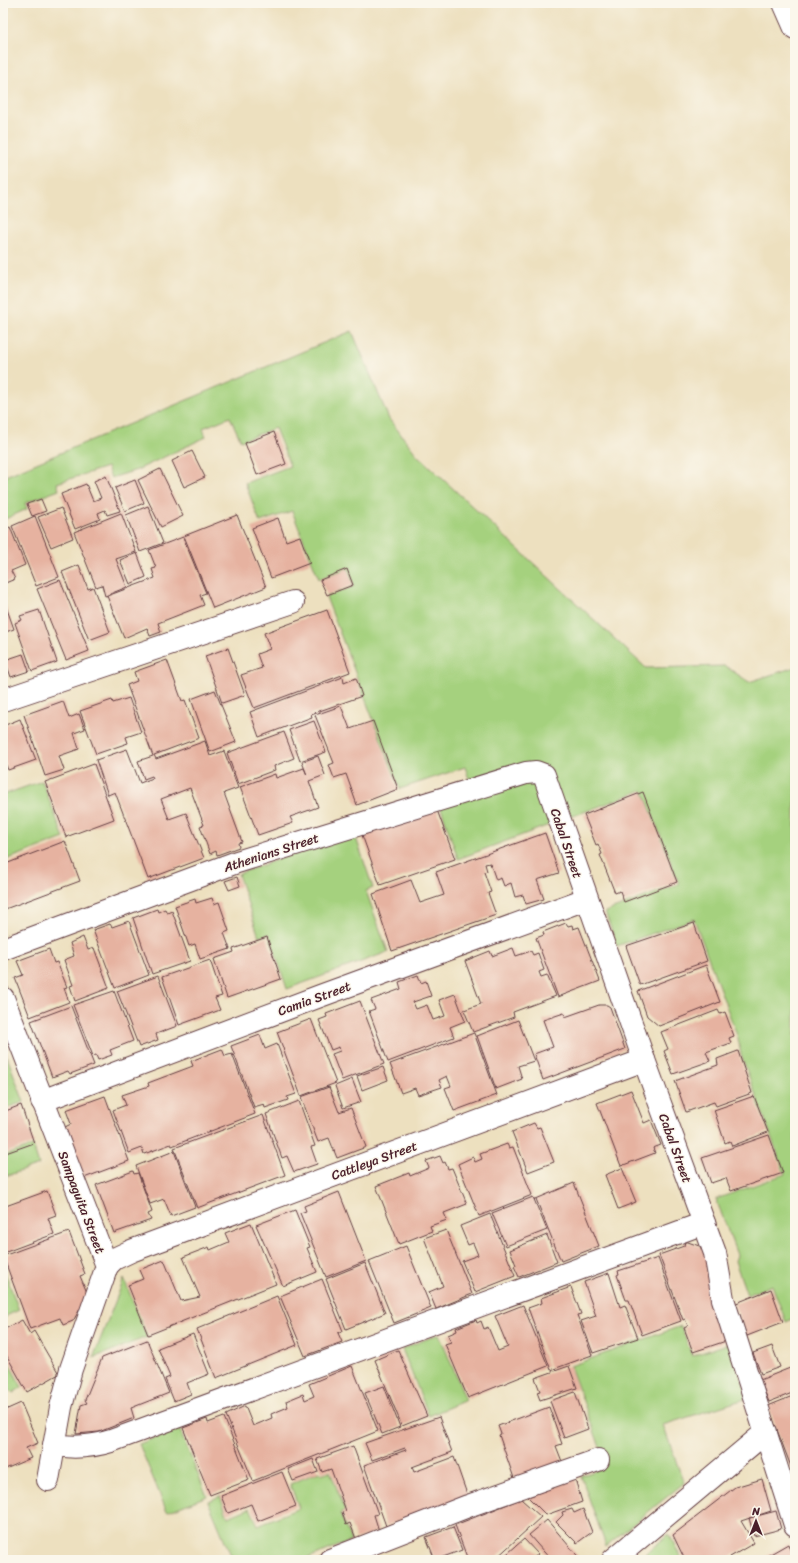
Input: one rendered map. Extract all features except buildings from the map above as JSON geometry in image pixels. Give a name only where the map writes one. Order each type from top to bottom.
[{"type":"street","points":[[784,3],[795,28]]},
{"type":"street","points":[[3,700],[293,602]]},
{"type":"street","name":"Athenians Street","points":[[3,949],[237,862],[526,773],[536,772],[544,775]]},
{"type":"street","name":"Cabal Street","points":[[544,775],[586,899],[704,1223],[714,1253],[723,1299],[795,1525]]},
{"type":"street","name":"Camia Street","points":[[42,1101],[312,998],[586,899]]},
{"type":"street","name":"Sampaguita Street","points":[[3,998],[107,1266],[71,1369],[54,1445],[48,1480]]},
{"type":"street","name":"Cattleya Street","points":[[107,1266],[114,1259],[131,1250],[644,1060]]},
{"type":"street","points":[[54,1445],[77,1447],[100,1445],[704,1223]]},
{"type":"street","points":[[613,1560],[766,1432]]},
{"type":"street","points":[[330,1560],[468,1506],[598,1460]]},
{"type":"green space","points":[[352,331],[389,419],[417,455],[646,668],[725,666],[749,682],[795,667],[795,1318],[786,1322],[772,1285],[747,1295],[735,1261],[737,1255],[716,1199],[785,1174],[741,1055],[738,1038],[694,919],[617,946],[605,912],[679,884],[643,790],[458,859],[440,805],[474,794],[465,767],[400,789],[326,597],[354,586],[348,568],[319,579],[292,511],[260,522],[245,483],[290,466],[275,428],[241,441],[230,417],[203,428],[206,437],[137,470],[111,478],[107,467],[57,483],[59,490],[25,503],[27,509],[3,520],[3,477]]},
{"type":"green space","points":[[42,781],[64,838],[3,861],[3,795]]},
{"type":"green space","points":[[354,832],[373,888],[366,891],[388,952],[287,989],[269,934],[259,937],[238,874]]},
{"type":"green space","points":[[3,1046],[24,1102],[3,1109]]},
{"type":"green space","points":[[33,1146],[39,1165],[3,1177],[3,1156]]},
{"type":"green space","points":[[3,1267],[19,1310],[8,1315],[3,1320]]},
{"type":"green space","points":[[124,1279],[147,1337],[93,1358]]},
{"type":"green space","points":[[681,1326],[692,1356],[730,1343],[748,1398],[663,1425],[684,1483],[606,1546],[581,1476],[607,1466],[570,1366]]},
{"type":"green space","points":[[439,1334],[466,1400],[429,1416],[402,1349]]},
{"type":"green space","points":[[3,1353],[22,1387],[13,1393],[3,1383]]},
{"type":"green space","points":[[179,1428],[207,1496],[167,1512],[139,1444]]},
{"type":"green space","points":[[330,1471],[345,1510],[340,1513],[351,1541],[303,1560],[233,1560],[208,1501],[220,1496],[228,1517],[250,1508],[258,1525],[299,1508],[290,1484],[319,1472],[321,1474]]},
{"type":"green space","points":[[669,1534],[682,1560],[638,1560]]}]
